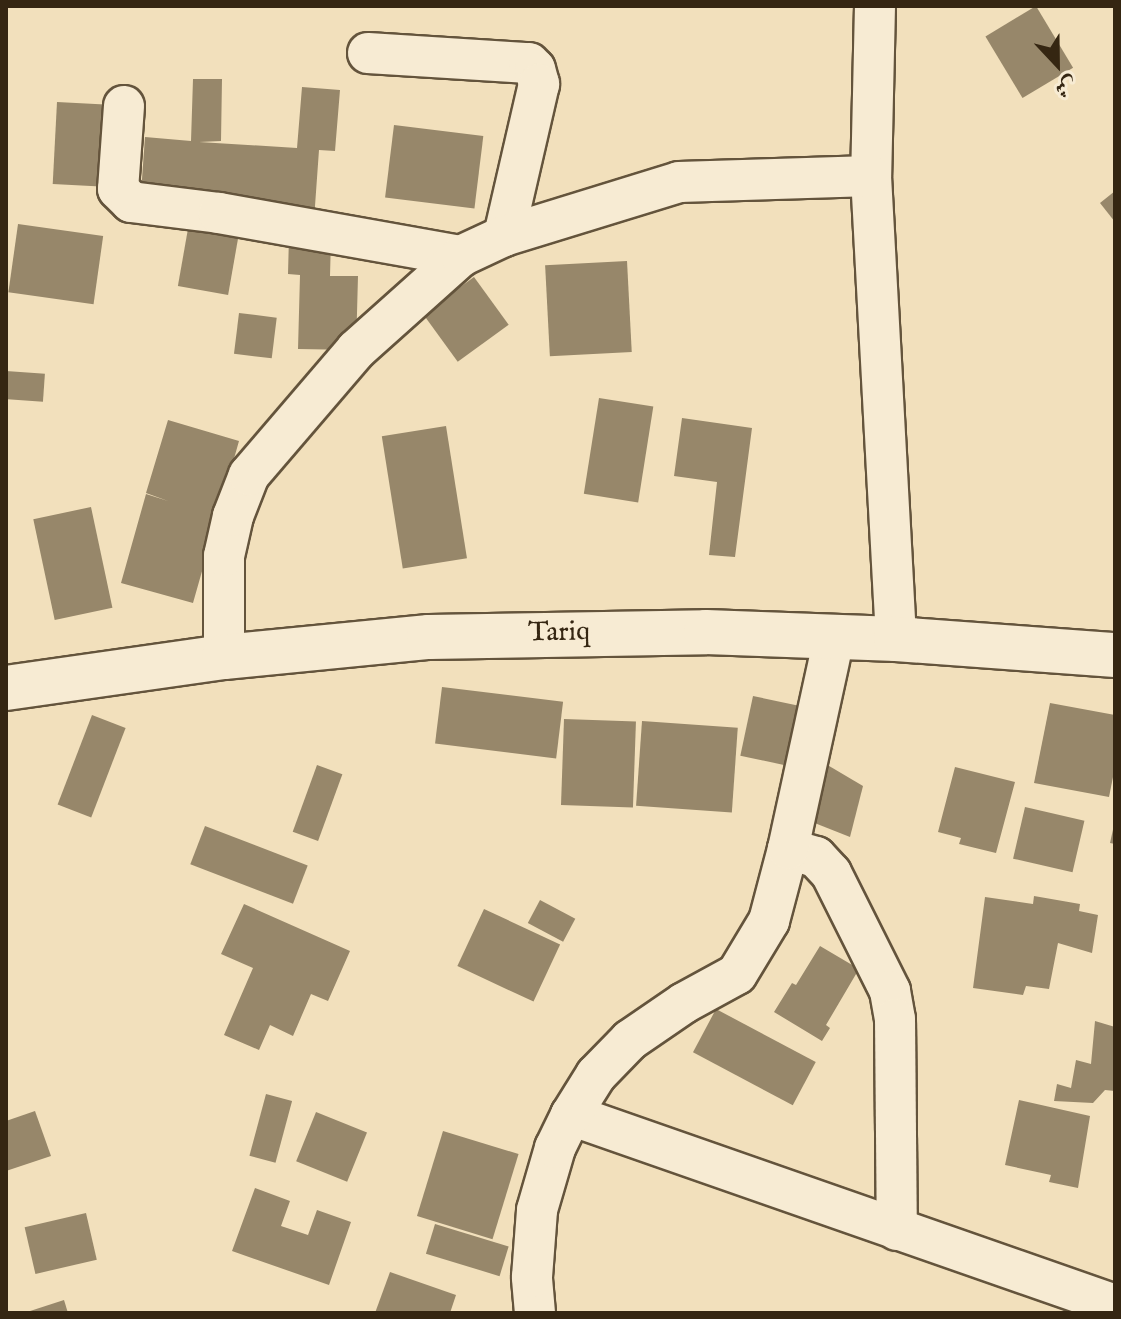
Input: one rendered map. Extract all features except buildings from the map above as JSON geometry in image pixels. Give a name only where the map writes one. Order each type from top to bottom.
[{"type":"main road","name":"Tariq","points":[[6,688],[224,657],[429,637],[706,632],[896,639],[1115,655]]},
{"type":"street","points":[[875,6],[871,176],[896,639]]},
{"type":"street","points":[[368,53],[529,63],[535,69],[539,84],[504,236]]},
{"type":"street","points":[[124,106],[118,189],[131,202],[219,213],[461,256]]},
{"type":"street","points":[[224,657],[224,556],[233,516],[249,475],[356,350],[461,256],[504,236],[679,182],[871,176]]},
{"type":"street","points":[[535,1313],[532,1277],[537,1210],[555,1148],[571,1115],[596,1075],[630,1040],[684,1003],[737,974],[769,921],[788,849],[834,638]]},
{"type":"street","points":[[788,849],[816,857],[831,873],[890,991],[895,1019],[897,1230]]},
{"type":"street","points":[[571,1115],[1115,1305]]}]
